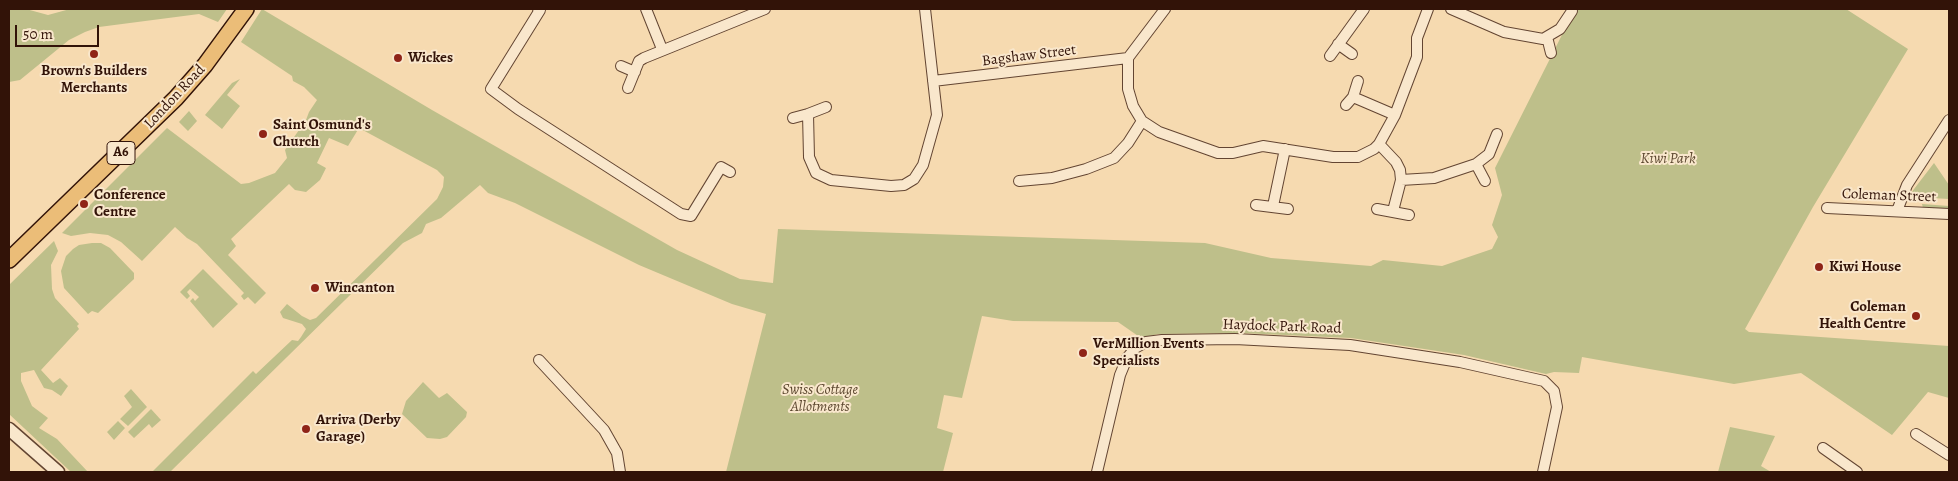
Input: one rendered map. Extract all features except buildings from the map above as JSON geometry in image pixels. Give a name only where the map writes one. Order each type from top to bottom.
[{"type":"main road","name":"London Road","points":[[9,260],[159,115],[199,72],[246,9]]},
{"type":"street","points":[[538,9],[540,10],[491,89],[518,109],[681,214],[690,216],[721,168],[730,172]]},
{"type":"street","points":[[646,9],[662,49]]},
{"type":"street","points":[[628,88],[639,61],[662,49],[765,9]]},
{"type":"street","points":[[808,114],[810,164],[820,176],[832,180],[891,186],[904,185],[918,175],[937,115],[925,9]]},
{"type":"street","points":[[1166,9],[1128,58],[1130,97],[1142,121],[1159,132],[1218,153],[1233,153],[1263,146],[1332,157],[1351,158],[1368,152],[1379,144],[1395,115],[1417,57],[1417,38],[1428,9]]},
{"type":"street","points":[[1330,56],[1364,9]]},
{"type":"street","points":[[1452,9],[1504,32],[1543,39],[1566,23],[1572,11]]},
{"type":"street","points":[[1477,19],[1481,9]]},
{"type":"street","points":[[1547,38],[1551,53]]},
{"type":"street","points":[[1338,44],[1352,54]]},
{"type":"street","name":"Bagshaw Street","points":[[934,81],[1128,58]]},
{"type":"street","points":[[621,66],[635,72]]},
{"type":"street","points":[[1358,81],[1350,101],[1395,115]]},
{"type":"street","points":[[793,118],[826,106]]},
{"type":"street","points":[[1897,211],[1907,185],[1949,120]]},
{"type":"street","points":[[1019,181],[1052,178],[1086,169],[1114,158],[1128,144],[1142,121]]},
{"type":"street","points":[[1401,180],[1417,181],[1434,178],[1476,164],[1489,154],[1497,134]]},
{"type":"street","points":[[1379,144],[1396,162],[1401,180],[1393,211]]},
{"type":"street","points":[[1273,206],[1285,149]]},
{"type":"street","points":[[1476,164],[1485,180]]},
{"type":"street","points":[[1256,205],[1288,209]]},
{"type":"street","name":"Coleman Street","points":[[1827,208],[1949,214]]},
{"type":"street","points":[[1377,209],[1409,215]]},
{"type":"street","name":"Haydock Park Road","points":[[1096,472],[1120,375],[1135,348],[1146,342],[1235,339],[1350,345],[1460,362],[1544,381],[1554,391],[1557,407],[1544,472]]},
{"type":"street","points":[[539,360],[604,430],[617,453],[620,472]]},
{"type":"street","points":[[9,429],[58,472]]},
{"type":"street","points":[[1916,434],[1949,454]]},
{"type":"street","points":[[1823,448],[1857,472]]},
{"type":"green space","points":[[9,9],[26,9],[48,15],[70,9],[227,9],[218,22],[199,14],[99,27],[69,40],[20,80],[9,82]]},
{"type":"green space","points":[[262,9],[432,110],[677,250],[740,279],[773,283],[778,229],[1205,243],[1271,258],[1371,266],[1383,260],[1442,266],[1492,249],[1498,237],[1492,225],[1502,195],[1495,168],[1575,9],[1846,9],[1908,49],[1813,207],[1745,329],[1749,332],[1949,346],[1949,398],[1928,392],[1892,435],[1801,373],[1734,384],[1582,357],[1579,373],[1554,372],[1546,374],[1464,355],[1351,338],[1241,333],[1158,334],[1141,338],[1118,322],[1013,321],[982,316],[962,398],[944,395],[937,428],[953,433],[943,472],[726,472],[766,314],[732,304],[639,265],[515,203],[488,193],[480,185],[441,218],[426,224],[422,233],[403,243],[170,472],[152,472],[253,371],[256,374],[292,340],[298,341],[306,329],[302,324],[283,318],[280,312],[287,304],[310,320],[316,318],[437,199],[443,187],[444,177],[437,170],[359,128],[348,146],[329,138],[317,163],[326,168],[320,180],[306,192],[295,190],[289,184],[231,239],[236,246],[228,255],[266,293],[255,304],[248,297],[244,300],[241,296],[244,293],[197,244],[175,227],[142,261],[121,242],[108,235],[90,233],[71,236],[62,233],[167,128],[241,184],[249,183],[275,173],[287,158],[285,150],[306,120],[317,100],[304,87],[293,81],[292,76],[241,42]]},
{"type":"green space","points":[[240,79],[227,95],[240,106],[222,129],[205,115],[232,83]]},
{"type":"green space","points":[[189,111],[197,121],[188,131],[179,122]]},
{"type":"green space","points":[[1934,163],[1949,185],[1949,199],[1913,197],[1911,193]]},
{"type":"green space","points":[[1922,204],[1949,206],[1949,209],[1923,208]]},
{"type":"green space","points":[[54,241],[58,251],[51,265],[52,289],[55,298],[79,324],[77,326],[79,329],[41,370],[53,383],[60,378],[68,386],[61,396],[52,390],[44,388],[34,370],[21,373],[21,381],[32,406],[48,418],[39,428],[57,439],[88,472],[71,472],[9,414],[9,285]]},
{"type":"green space","points":[[101,243],[110,248],[134,273],[134,279],[98,313],[92,311],[88,314],[64,288],[61,271],[66,256],[73,249],[79,245]]},
{"type":"green space","points":[[203,269],[238,304],[213,328],[190,301],[193,298],[195,301],[199,297],[190,289],[187,292],[190,296],[187,299],[180,292]]},
{"type":"green space","points":[[423,382],[439,398],[447,393],[467,412],[466,417],[447,437],[440,439],[427,438],[402,414],[406,401]]},
{"type":"green space","points":[[131,389],[147,407],[128,426],[120,419],[132,407],[124,396]]},
{"type":"green space","points":[[151,409],[161,420],[152,428],[149,424],[134,438],[128,432]]},
{"type":"green space","points":[[118,421],[125,428],[114,440],[107,432]]},
{"type":"green space","points":[[1730,427],[1775,436],[1761,466],[1771,472],[1718,472]]},
{"type":"place","name":"Brown's Builders Merchants","points":[[94,54]]},
{"type":"place","name":"Wickes","points":[[398,58]]},
{"type":"place","name":"Saint Osmund's Church","points":[[263,134]]},
{"type":"place","name":"Conference Centre","points":[[84,204]]},
{"type":"place","name":"Kiwi House","points":[[1819,267]]},
{"type":"place","name":"Wincanton","points":[[315,288]]},
{"type":"place","name":"Coleman Health Centre","points":[[1916,316]]},
{"type":"place","name":"VerMillion Events Specialists","points":[[1083,353]]},
{"type":"place","name":"Arriva (Derby Garage)","points":[[306,429]]},
{"type":"park label","name":"Kiwi Park","points":[[1668,159]]},
{"type":"park label","name":"Swiss Cottage Allotments","points":[[820,398]]}]
